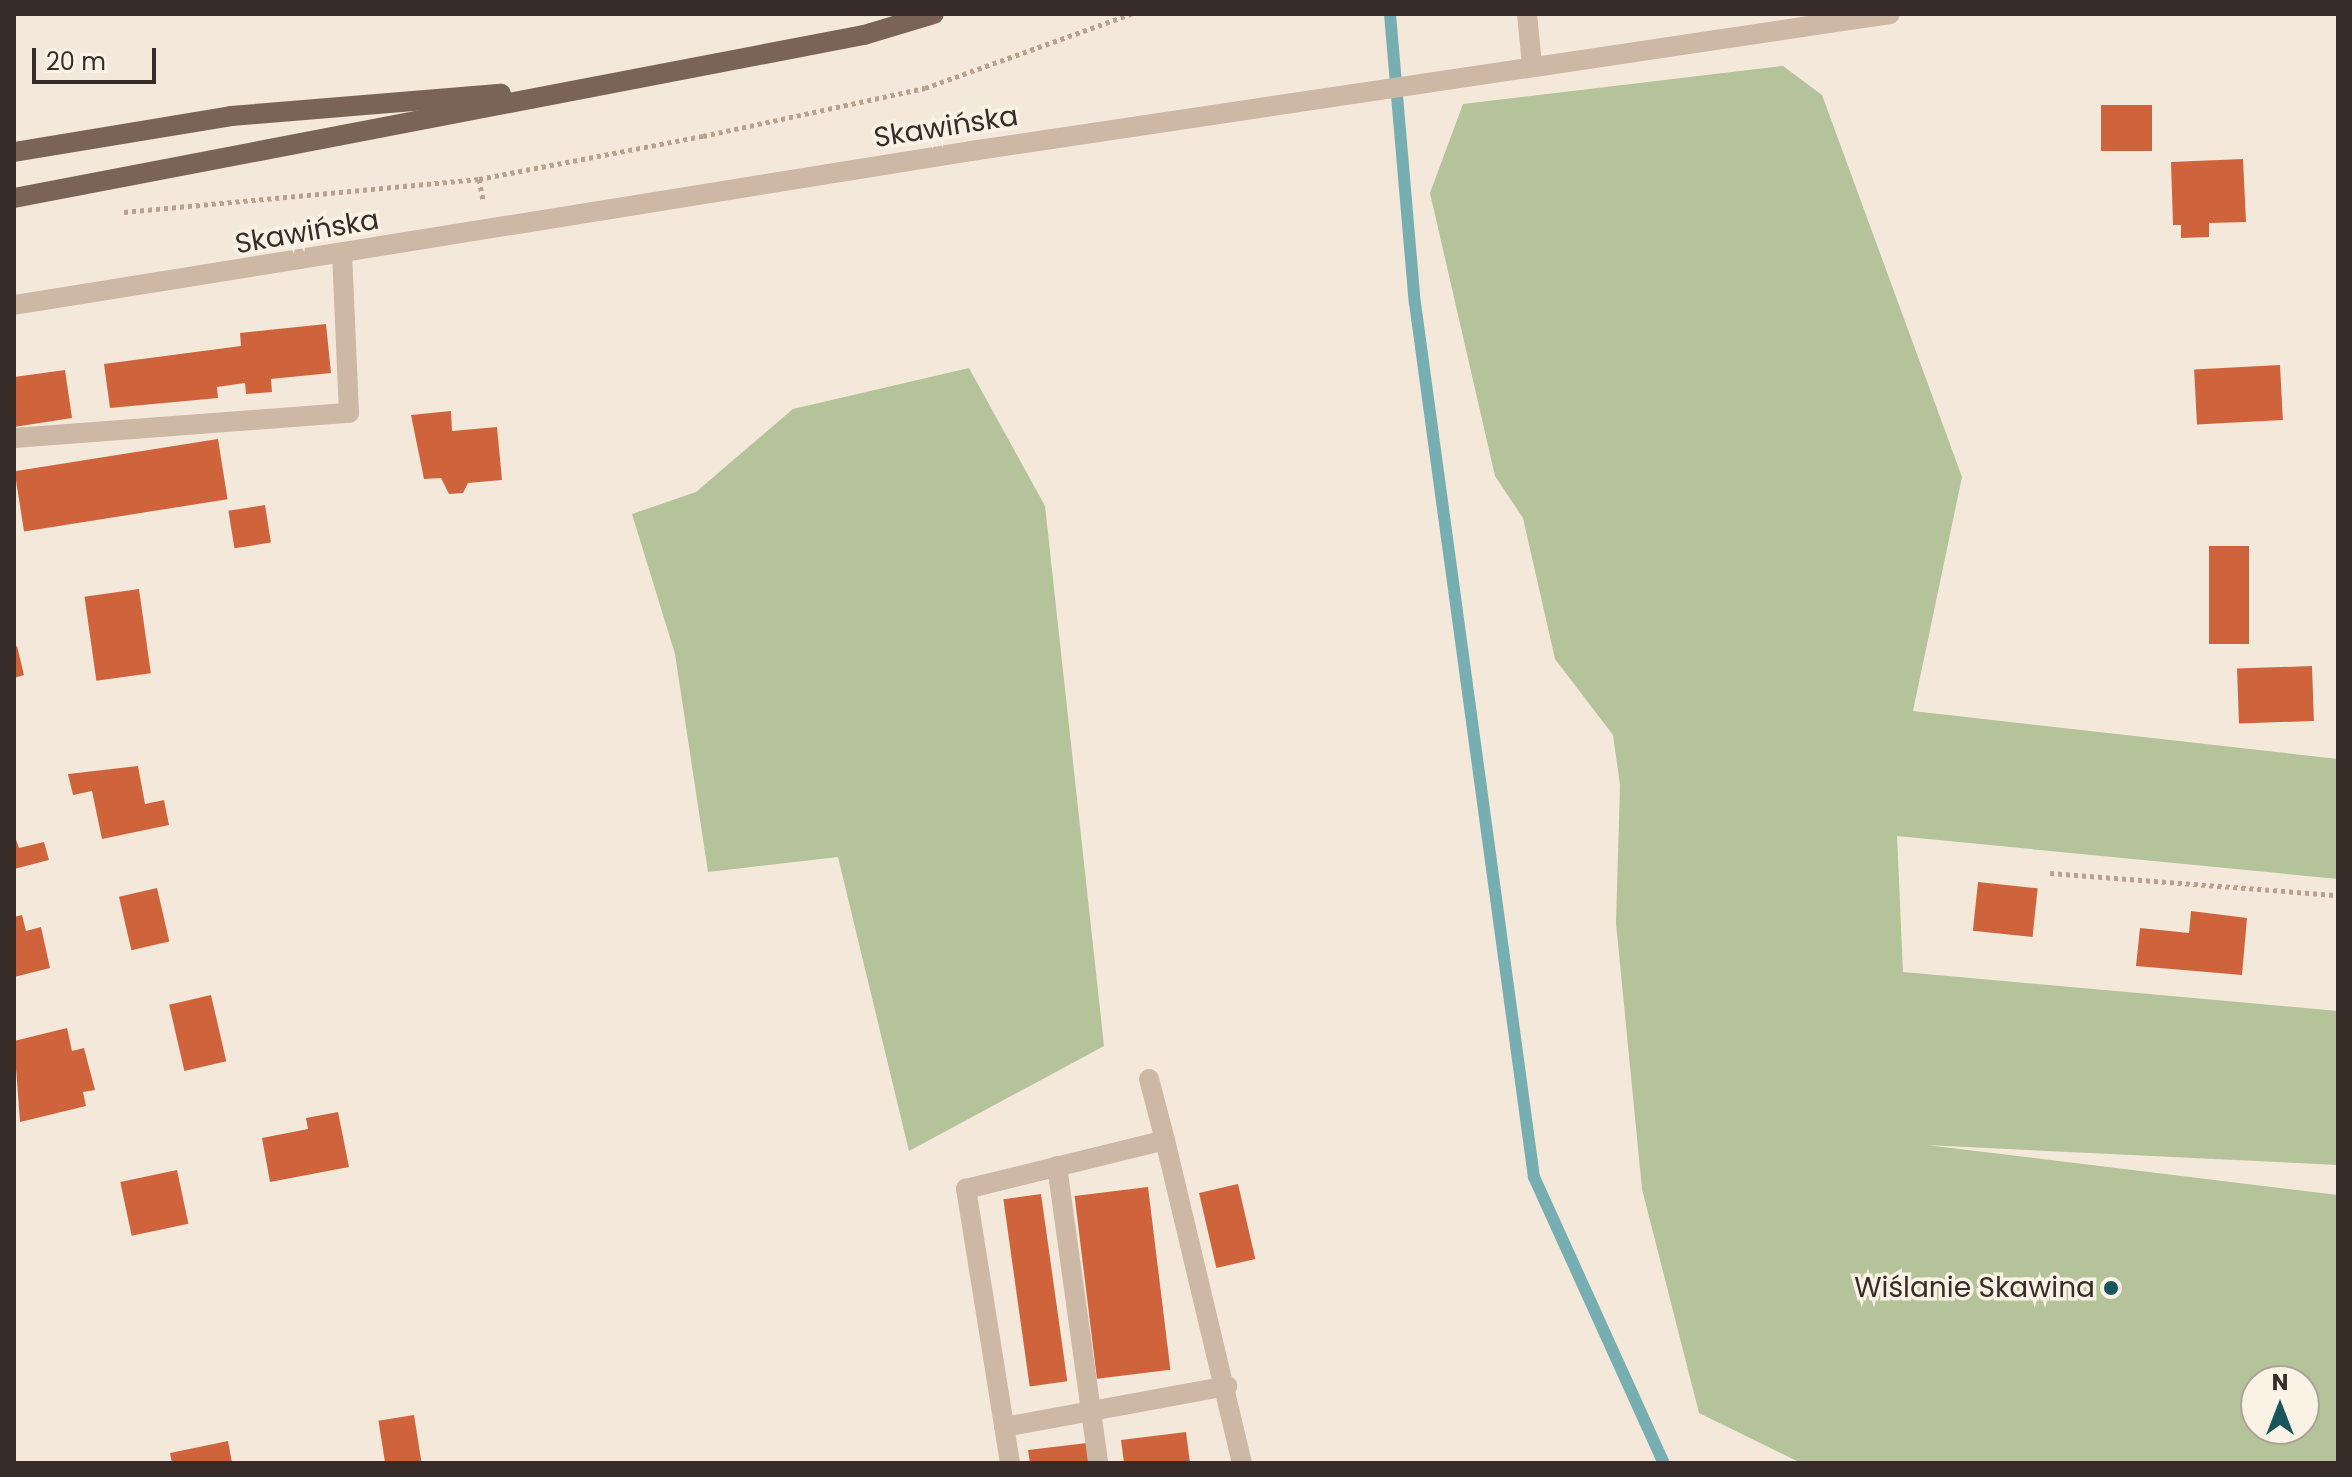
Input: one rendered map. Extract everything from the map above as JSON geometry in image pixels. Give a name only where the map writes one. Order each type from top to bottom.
[{"type":"main road","points":[[14,198],[561,90],[864,35],[934,14]]},
{"type":"main road","points":[[14,152],[326,106],[561,90]]},
{"type":"street","points":[[1527,14],[1532,65]]},
{"type":"street","name":"Skawińska","points":[[14,305],[1422,81],[1890,14]]},
{"type":"street","points":[[14,142],[39,148]]},
{"type":"street","points":[[14,438],[349,413],[342,253]]},
{"type":"street","points":[[1149,1079],[1227,1386],[1242,1463]]},
{"type":"street","points":[[1010,1463],[966,1189],[1165,1140]]},
{"type":"street","points":[[1057,1166],[1098,1463]]},
{"type":"street","points":[[1004,1427],[1227,1386]]},
{"type":"path","points":[[112,213],[479,179],[688,139],[925,88],[1131,14]]},
{"type":"path","points":[[2050,873],[2338,895]]},
{"type":"green space","points":[[1783,66],[1822,95],[1962,477],[1913,711],[2338,759],[2338,879],[1897,836],[1903,972],[2338,1011],[2338,1165],[1926,1145],[2338,1195],[2338,1463],[1801,1463],[1699,1413],[1642,1189],[1616,923],[1620,785],[1613,735],[1555,659],[1523,518],[1495,476],[1430,193],[1463,104]]},
{"type":"green space","points":[[969,368],[1045,506],[1104,1046],[909,1151],[838,857],[708,872],[675,654],[632,514],[696,492],[793,409]]},
{"type":"building","points":[[2101,105],[2152,105],[2152,151],[2101,151]]},
{"type":"building","points":[[2243,159],[2246,222],[2209,223],[2209,237],[2181,238],[2181,225],[2173,225],[2171,162]]},
{"type":"building","points":[[326,324],[331,373],[271,379],[272,392],[246,394],[245,383],[217,387],[218,398],[110,408],[104,364],[241,346],[240,333]]},
{"type":"building","points":[[2280,365],[2283,420],[2197,424],[2194,370]]},
{"type":"building","points":[[65,370],[72,418],[14,427],[14,377]]},
{"type":"building","points":[[451,411],[452,431],[497,427],[502,480],[468,483],[463,493],[449,494],[441,478],[424,479],[411,415]]},
{"type":"building","points":[[218,439],[228,499],[24,531],[15,471]]},
{"type":"building","points":[[265,505],[271,543],[234,548],[228,511]]},
{"type":"building","points":[[2209,546],[2249,546],[2249,644],[2209,644]]},
{"type":"building","points":[[139,589],[151,673],[96,681],[85,597]]},
{"type":"building","points":[[17,646],[24,675],[14,678],[14,647]]},
{"type":"building","points":[[2312,666],[2314,721],[2239,724],[2237,669]]},
{"type":"building","points":[[138,766],[145,804],[164,800],[169,825],[102,839],[92,791],[73,795],[68,774]]},
{"type":"building","points":[[14,834],[19,848],[44,842],[49,860],[14,869]]},
{"type":"building","points":[[1978,882],[2038,888],[2033,937],[1973,931]]},
{"type":"building","points":[[157,888],[169,942],[131,950],[119,897]]},
{"type":"building","points":[[2191,911],[2247,918],[2242,975],[2136,966],[2140,928],[2189,933]]},
{"type":"building","points":[[22,915],[26,931],[41,927],[50,968],[14,977],[14,917]]},
{"type":"building","points":[[211,995],[226,1061],[184,1071],[169,1005]]},
{"type":"building","points":[[67,1028],[72,1051],[84,1048],[95,1090],[83,1092],[86,1106],[20,1122],[14,1041]]},
{"type":"building","points":[[338,1112],[349,1167],[270,1182],[262,1138],[308,1129],[306,1118]]},
{"type":"building","points":[[177,1170],[188,1224],[132,1236],[120,1182]]},
{"type":"building","points":[[1238,1184],[1255,1259],[1216,1268],[1199,1193]]},
{"type":"building","points":[[1148,1187],[1170,1370],[1097,1379],[1075,1196]]},
{"type":"building","points":[[1041,1194],[1067,1381],[1030,1386],[1003,1199]]},
{"type":"building","points":[[414,1415],[422,1463],[385,1463],[378,1421]]},
{"type":"building","points":[[1186,1432],[1190,1463],[1124,1463],[1121,1440]]},
{"type":"building","points":[[228,1441],[232,1463],[172,1463],[170,1453]]},
{"type":"building","points":[[1087,1443],[1089,1463],[1030,1463],[1028,1450]]},
{"type":"waterway","points":[[1390,14],[1415,303],[1534,1177],[1664,1463]]},
{"type":"place","name":"Wiślanie Skawina","points":[[2111,1288]]}]
